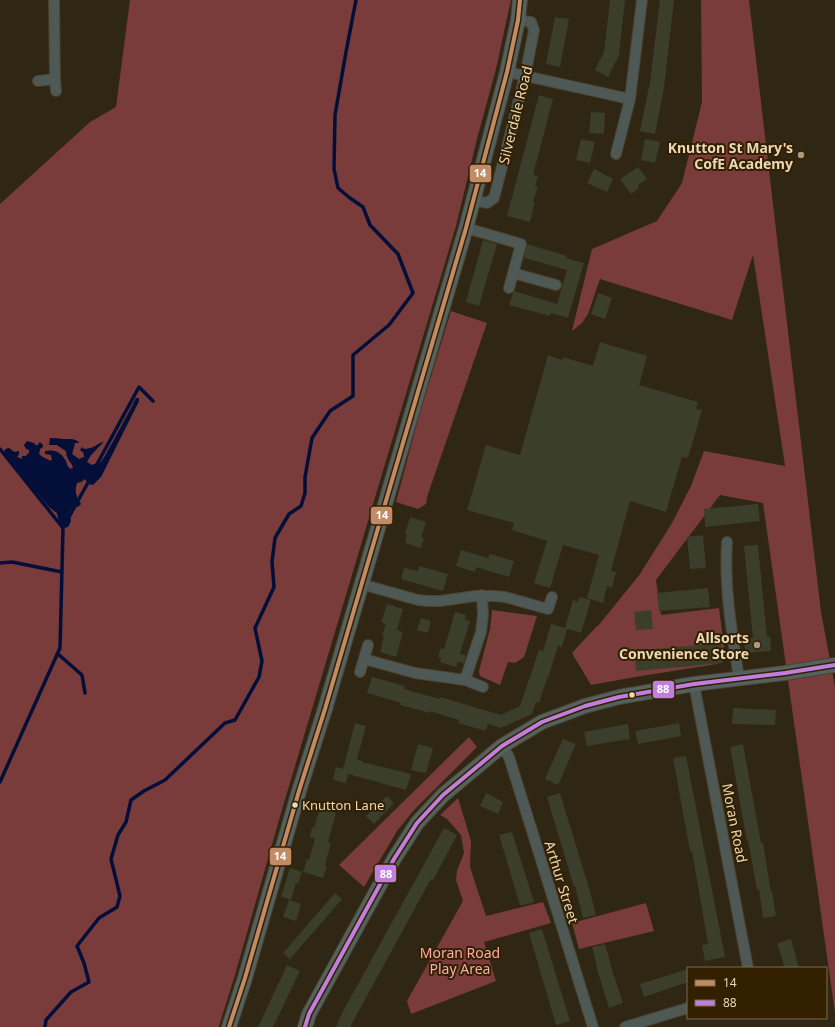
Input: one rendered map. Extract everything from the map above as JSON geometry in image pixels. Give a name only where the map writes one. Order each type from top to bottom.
[{"type":"main road","name":"Silverdale Road","points":[[228,1027],[247,971],[466,228],[480,202],[506,72],[524,21],[520,0]]},
{"type":"main road","points":[[305,1027],[309,1014],[390,866],[417,823],[443,795],[502,746],[542,722],[585,706],[619,697],[694,684],[785,673],[832,665]]},
{"type":"street","points":[[54,0],[56,91]]},
{"type":"street","points":[[616,154],[630,99],[642,0]]},
{"type":"street","name":"Silverdale Road","points":[[480,202],[494,198],[525,76],[534,30],[524,21]]},
{"type":"street","points":[[506,72],[630,99]]},
{"type":"street","points":[[38,81],[55,79]]},
{"type":"street","points":[[466,228],[521,244],[509,288]]},
{"type":"street","points":[[513,273],[556,285]]},
{"type":"street","points":[[727,542],[726,557],[728,607],[739,678]]},
{"type":"street","points":[[361,584],[428,602],[482,595],[505,597],[548,609],[552,597]]},
{"type":"street","points":[[465,680],[481,632],[483,615],[482,595]]},
{"type":"street","points":[[360,672],[368,645]]},
{"type":"street","points":[[364,659],[415,672],[465,680],[483,687]]},
{"type":"street","name":"Moran Road","points":[[694,684],[748,967]]},
{"type":"street","name":"Arthur Street","points":[[502,746],[509,756],[593,1027]]},
{"type":"street","points":[[625,1027],[687,1008]]},
{"type":"green space","points":[[130,0],[511,0],[496,69],[456,226],[219,1026],[0,1027],[0,204],[90,122],[116,107]],"holes":[[[136,398],[139,398],[139,401],[101,477],[85,479],[82,482],[77,483],[76,494],[81,504],[71,510],[70,514],[59,522],[57,513],[54,511],[9,448],[17,457],[22,459],[29,453],[29,450],[35,445],[37,446],[39,443],[39,455],[51,462],[51,455],[66,460],[67,466],[70,469],[73,468],[72,463],[69,461],[66,451],[57,445],[49,445],[55,438],[70,439],[75,443],[72,455],[79,459],[84,457],[82,447],[84,449],[90,448],[103,443],[86,462],[92,465],[101,462]]]},
{"type":"green space","points":[[701,0],[749,0],[821,612],[835,687],[835,1013],[763,503],[720,495],[656,580],[661,615],[719,608],[725,655],[717,664],[591,685],[572,653],[598,626],[640,574],[672,523],[691,486],[704,451],[785,466],[753,255],[732,320],[600,279],[588,314],[582,323],[572,331],[592,249],[657,221],[682,183],[702,102]]},
{"type":"green space","points":[[451,311],[487,323],[427,497],[426,504],[418,509],[396,502],[419,416]]},
{"type":"green space","points":[[492,610],[537,616],[524,657],[515,663],[508,662],[500,685],[480,676],[479,671],[490,629]]},
{"type":"green space","points":[[469,737],[477,747],[414,810],[397,831],[364,887],[339,865]]},
{"type":"green space","name":"Moran Road Play Area","points":[[458,798],[471,841],[470,867],[486,916],[543,902],[551,923],[484,942],[496,981],[411,1014],[407,1001],[463,901],[456,880],[457,871],[464,853],[461,835],[447,819],[440,815]]},
{"type":"green space","points":[[646,903],[654,931],[579,949],[572,923]]},
{"type":"shaded area","points":[[136,398],[139,398],[139,401],[101,477],[93,485],[88,484],[85,479],[77,483],[76,494],[81,504],[71,509],[71,521],[68,527],[63,528],[59,522],[57,513],[49,507],[4,454],[5,449],[9,448],[14,452],[19,451],[17,457],[22,459],[22,456],[26,456],[29,453],[29,450],[26,449],[24,445],[27,441],[34,443],[37,446],[40,442],[43,447],[40,449],[40,455],[51,461],[51,455],[45,454],[45,451],[51,450],[57,452],[64,457],[70,469],[73,468],[66,451],[57,445],[49,445],[50,438],[71,439],[79,442],[75,443],[72,454],[79,459],[84,457],[84,453],[80,450],[82,447],[84,449],[90,448],[104,441],[91,455],[87,462],[92,465],[101,462]]},
{"type":"building","points":[[610,0],[625,0],[619,55],[608,77],[595,70],[604,52]]},
{"type":"building","points":[[660,0],[674,0],[664,88],[655,134],[640,131],[650,82]]},
{"type":"building","points":[[555,17],[569,19],[560,67],[546,64]]},
{"type":"building","points":[[539,95],[553,99],[533,175],[538,176],[535,186],[538,187],[533,202],[535,202],[530,222],[507,216]]},
{"type":"building","points":[[591,112],[605,113],[604,134],[589,133]]},
{"type":"building","points":[[581,139],[595,142],[590,163],[576,160]]},
{"type":"building","points":[[645,139],[660,142],[655,163],[641,160]]},
{"type":"building","points":[[638,167],[647,179],[638,185],[639,188],[631,194],[620,179]]},
{"type":"building","points":[[594,169],[613,179],[607,192],[587,183]]},
{"type":"building","points":[[483,240],[497,244],[479,306],[466,302]]},
{"type":"building","points":[[527,244],[567,256],[566,258],[584,263],[568,318],[551,313],[550,316],[509,305],[514,291],[557,304],[567,270],[524,258]]},
{"type":"building","points":[[598,293],[612,298],[605,319],[591,314]]},
{"type":"building","points":[[600,342],[647,356],[639,385],[698,402],[696,409],[702,410],[688,458],[682,457],[666,512],[630,501],[611,571],[616,572],[612,588],[607,586],[603,603],[587,598],[599,555],[563,545],[550,588],[534,583],[547,541],[512,530],[514,523],[467,510],[486,445],[520,455],[548,355],[562,360],[563,357],[593,366]]},
{"type":"building","points":[[758,504],[760,521],[705,527],[704,509]]},
{"type":"building","points":[[410,517],[426,522],[421,537],[424,538],[421,548],[405,543],[407,534],[405,534]]},
{"type":"building","points":[[703,535],[706,568],[690,569],[687,537]]},
{"type":"building","points":[[758,545],[767,637],[770,636],[771,651],[745,653],[744,639],[753,638],[744,546]]},
{"type":"building","points":[[461,550],[488,558],[490,554],[514,561],[509,577],[476,567],[475,572],[456,566]]},
{"type":"building","points":[[419,566],[448,574],[443,591],[401,579],[404,568],[418,571]]},
{"type":"building","points":[[708,588],[710,607],[659,611],[657,593]]},
{"type":"building","points":[[579,597],[591,600],[581,633],[567,629],[562,647],[558,646],[539,703],[536,702],[532,714],[501,728],[488,724],[486,731],[458,723],[459,720],[430,711],[429,713],[400,705],[401,703],[367,693],[372,677],[405,686],[404,689],[440,699],[440,697],[501,715],[520,706],[539,650],[543,651],[551,624],[565,628],[573,600],[578,602]]},
{"type":"building","points":[[387,604],[403,609],[397,630],[403,632],[396,657],[380,652],[384,637],[382,636],[386,624],[381,622]]},
{"type":"building","points":[[651,610],[653,629],[636,630],[634,612]]},
{"type":"building","points":[[455,612],[466,615],[465,620],[470,621],[460,654],[466,655],[464,663],[458,662],[456,667],[440,662],[441,658],[438,657],[441,648],[444,649]]},
{"type":"building","points":[[421,618],[431,621],[428,633],[417,630]]},
{"type":"building","points":[[721,643],[723,663],[636,671],[634,651]]},
{"type":"building","points":[[733,708],[776,710],[775,725],[732,724]]},
{"type":"building","points":[[355,723],[366,726],[357,759],[362,762],[411,774],[406,790],[348,774],[346,783],[333,780],[336,767],[343,769]]},
{"type":"building","points":[[679,723],[681,736],[638,744],[635,731]]},
{"type":"building","points":[[628,724],[630,739],[587,746],[584,732]]},
{"type":"building","points":[[563,739],[576,744],[558,785],[545,779]]},
{"type":"building","points":[[418,744],[433,748],[426,773],[411,770]]},
{"type":"building","points":[[743,744],[776,916],[763,918],[759,889],[757,890],[730,747]]},
{"type":"building","points":[[686,756],[725,957],[705,961],[702,945],[708,944],[692,851],[690,851],[673,758]]},
{"type":"building","points":[[486,793],[503,802],[498,814],[480,806]]},
{"type":"building","points":[[560,793],[596,915],[583,918],[575,886],[574,887],[547,797]]},
{"type":"building","points":[[387,796],[394,803],[374,824],[366,816]]},
{"type":"building","points":[[320,808],[336,813],[328,842],[331,843],[325,865],[327,866],[323,878],[303,872],[307,859],[309,860],[315,839],[310,837],[312,827],[314,828]]},
{"type":"building","points":[[444,828],[457,835],[433,880],[431,879],[350,1027],[336,1027],[342,1013]]},
{"type":"building","points":[[512,832],[534,902],[524,905],[520,905],[499,835]]},
{"type":"building","points":[[290,868],[302,872],[298,884],[296,883],[291,900],[281,897]]},
{"type":"building","points":[[335,893],[342,899],[290,959],[283,953]]},
{"type":"building","points":[[289,900],[301,904],[296,921],[283,917]]},
{"type":"building","points":[[542,929],[570,1021],[556,1025],[529,933]]},
{"type":"building","points":[[791,939],[799,967],[785,967],[777,943]]},
{"type":"building","points":[[605,944],[623,1003],[609,1008],[596,966],[592,947]]},
{"type":"building","points":[[287,965],[300,971],[273,1027],[258,1027]]},
{"type":"building","points":[[687,969],[687,982],[644,997],[640,984]]},
{"type":"waterway","points":[[45,1027],[46,1020],[71,992],[89,982],[84,963],[77,946],[99,918],[117,907],[120,896],[111,859],[118,835],[126,822],[131,800],[165,780],[225,723],[235,720],[259,677],[262,661],[255,628],[274,587],[272,562],[275,538],[289,514],[301,506],[305,493],[305,477],[312,438],[330,411],[353,396],[353,355],[389,325],[413,293],[398,254],[370,225],[363,207],[338,188],[334,169],[335,115],[356,0]]},
{"type":"waterway","points":[[96,466],[139,387],[153,401]]},
{"type":"waterway","points":[[0,449],[63,528]]},
{"type":"waterway","points":[[69,517],[90,479]]},
{"type":"waterway","points":[[0,782],[60,648],[63,528],[65,524]]},
{"type":"waterway","points":[[0,563],[12,562],[62,572]]},
{"type":"waterway","points":[[58,654],[82,675],[85,693]]},
{"type":"transit line","name":"14","points":[[229,1027],[325,709],[466,228],[507,72],[518,20],[520,0]]},
{"type":"transit line","name":"88","points":[[305,1027],[309,1014],[394,859],[417,823],[443,795],[502,746],[542,722],[585,706],[619,697],[694,684],[785,673],[835,665]]},
{"type":"place","name":"Knutton St Mary's CofE Academy","points":[[801,155]]},
{"type":"place","name":"Allsorts Convenience Store","points":[[757,645]]},
{"type":"place","name":"Knutton Lane","points":[[295,805]]}]
